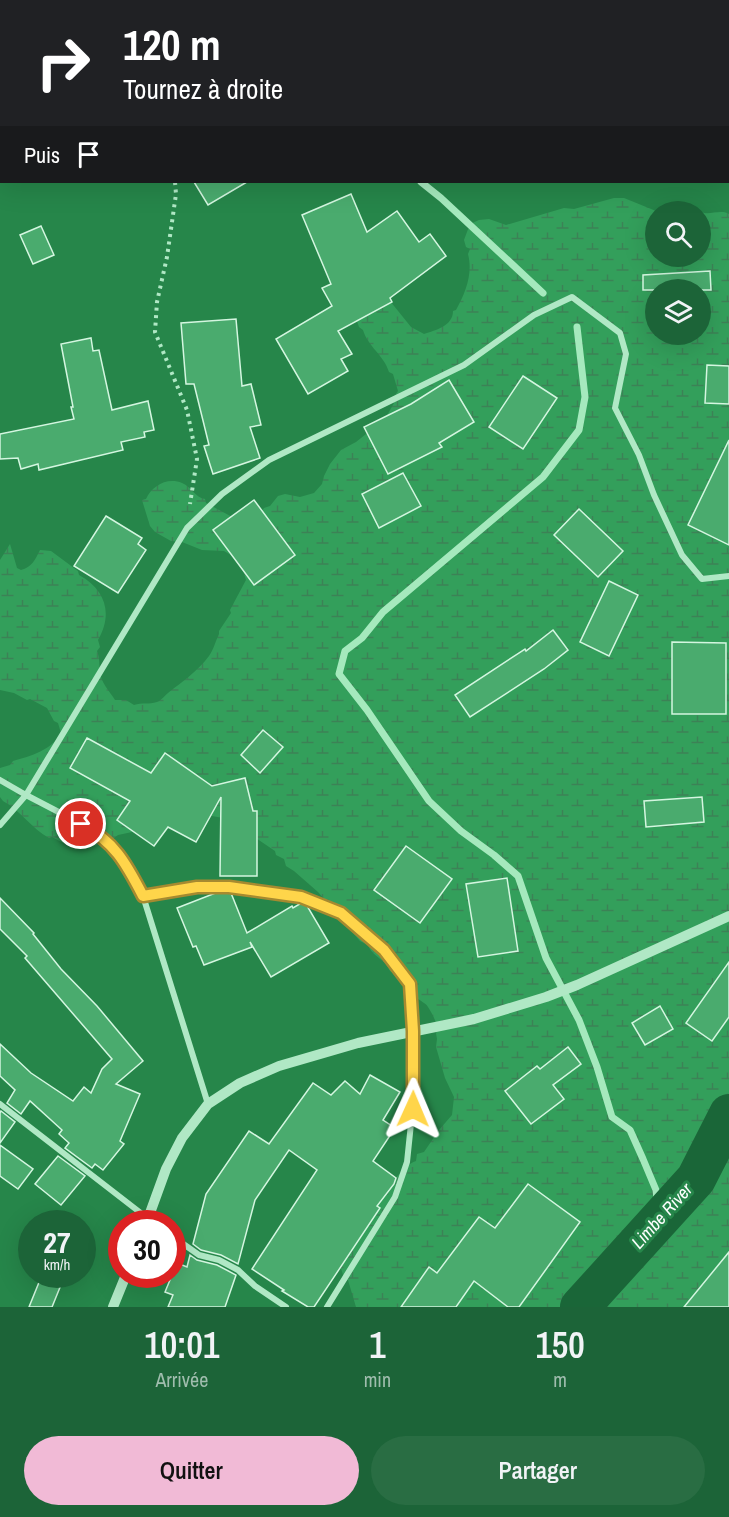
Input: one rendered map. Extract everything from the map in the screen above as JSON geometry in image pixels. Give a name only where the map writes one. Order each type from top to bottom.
[{"type":"street","points":[[0,825],[26,795],[187,528],[222,494],[269,459],[464,366],[534,315],[572,297],[620,333],[626,354],[615,408],[639,455],[654,495],[682,555],[702,579],[729,576]]},
{"type":"street","points":[[0,780],[99,833],[126,862],[143,896],[208,1104]]},
{"type":"street","points":[[143,896],[197,887],[229,887],[301,897],[341,913],[384,950],[410,984],[414,1095],[407,1162],[395,1197],[327,1307]]},
{"type":"street","points":[[154,1210],[166,1168],[182,1138],[208,1104],[240,1083],[279,1066],[358,1043],[474,1020],[546,997],[729,916]]},
{"type":"street","points":[[0,1104],[135,1210]]},
{"type":"street","points":[[186,1246],[199,1256],[219,1260],[238,1270],[255,1286],[286,1307]]},
{"type":"street","points":[[113,1307],[121,1288]]},
{"type":"path","points":[[175,183],[176,194],[167,257],[157,302],[155,332],[187,410],[197,459],[187,528]]},
{"type":"green space","points":[[614,198],[624,198],[645,207],[645,267],[711,267],[711,213],[729,214],[729,1307],[356,1307],[336,1252],[391,1183],[406,1167],[416,1161],[417,1154],[424,1152],[452,1115],[454,1097],[445,1078],[436,1047],[438,1029],[434,1017],[427,1006],[390,971],[368,945],[360,941],[318,892],[286,866],[284,859],[276,855],[275,851],[234,820],[212,816],[118,835],[110,841],[87,848],[69,846],[52,837],[49,838],[3,801],[0,797],[0,768],[47,748],[61,733],[58,723],[54,721],[47,708],[30,699],[27,700],[14,693],[0,690],[0,560],[10,544],[17,568],[21,570],[31,565],[40,550],[51,551],[78,571],[79,575],[101,595],[104,603],[105,621],[98,640],[100,647],[97,651],[100,675],[106,686],[115,700],[126,700],[134,705],[159,701],[195,672],[209,656],[219,631],[231,613],[230,610],[246,580],[236,558],[224,551],[202,550],[182,542],[171,541],[155,532],[150,526],[142,500],[146,499],[152,490],[161,484],[176,481],[205,499],[206,503],[236,519],[261,512],[278,496],[285,494],[300,497],[314,493],[322,484],[330,464],[341,450],[356,442],[385,419],[398,391],[393,374],[389,372],[357,321],[390,301],[411,327],[424,334],[443,327],[456,310],[468,282],[470,249],[466,247],[464,240],[470,224],[489,219],[506,225],[564,208],[574,209]]},
{"type":"building","points":[[195,183],[245,183],[208,205]]},
{"type":"building","points":[[351,194],[367,232],[397,211],[419,242],[430,234],[446,256],[390,298],[392,302],[338,331],[352,354],[341,359],[348,371],[308,394],[276,339],[332,306],[322,288],[331,284],[302,215]]},
{"type":"building","points":[[41,226],[54,255],[33,264],[20,235]]},
{"type":"building","points":[[710,271],[710,279],[645,279],[645,290],[643,290],[643,275]]},
{"type":"building","points":[[236,319],[242,386],[251,384],[261,425],[250,427],[260,458],[213,474],[204,446],[209,445],[194,384],[186,384],[181,323]]},
{"type":"building","points":[[91,338],[93,351],[99,350],[112,410],[148,401],[154,430],[144,432],[145,437],[121,442],[123,450],[39,470],[38,464],[21,469],[18,458],[0,459],[0,434],[74,419],[61,344]]},
{"type":"building","points":[[707,365],[729,366],[729,404],[705,403]]},
{"type":"building","points":[[523,376],[557,398],[523,449],[489,427]]},
{"type":"building","points":[[449,380],[474,422],[439,443],[442,447],[388,474],[364,427],[411,404]]},
{"type":"building","points":[[729,440],[729,545],[688,525]]},
{"type":"building","points":[[403,473],[421,506],[379,528],[362,494]]},
{"type":"building","points":[[254,500],[295,555],[254,585],[213,530]]},
{"type":"building","points":[[579,509],[623,551],[598,577],[554,535]]},
{"type":"building","points":[[106,516],[142,538],[138,544],[146,550],[118,593],[74,566]]},
{"type":"building","points":[[609,581],[638,595],[609,656],[580,642]]},
{"type":"building","points":[[553,630],[568,650],[544,669],[470,717],[455,695],[525,649],[526,651]]},
{"type":"building","points":[[672,642],[726,643],[726,714],[672,714]]},
{"type":"building","points":[[263,730],[283,747],[260,773],[241,755]]},
{"type":"building","points":[[87,738],[151,773],[165,753],[212,786],[245,778],[253,811],[257,811],[257,876],[220,876],[221,797],[196,842],[168,827],[154,846],[117,820],[130,801],[70,768]]},
{"type":"building","points":[[702,797],[704,822],[646,827],[644,801]]},
{"type":"building","points":[[406,846],[452,879],[420,923],[374,890]]},
{"type":"building","points":[[507,878],[518,951],[478,957],[466,884]]},
{"type":"building","points":[[218,892],[231,893],[247,933],[292,906],[293,908],[303,902],[329,943],[271,977],[250,942],[252,947],[204,965],[196,946],[193,947],[177,908]]},
{"type":"building","points":[[0,898],[34,933],[61,969],[97,1006],[143,1061],[116,1084],[140,1094],[120,1141],[124,1144],[103,1170],[95,1164],[92,1168],[65,1148],[69,1143],[59,1134],[62,1130],[30,1101],[21,1114],[7,1103],[15,1090],[0,1076],[0,1044],[31,1073],[73,1101],[84,1087],[91,1093],[102,1069],[112,1059],[25,958],[27,956],[0,929]]},
{"type":"building","points":[[729,962],[729,1017],[712,1041],[686,1023]]},
{"type":"building","points":[[660,1006],[673,1029],[645,1045],[632,1023]]},
{"type":"building","points":[[568,1047],[581,1064],[553,1085],[564,1099],[531,1124],[505,1091],[537,1066],[540,1069]]},
{"type":"building","points":[[370,1075],[400,1092],[383,1120],[395,1128],[373,1161],[396,1178],[377,1206],[380,1208],[314,1307],[308,1307],[252,1269],[317,1170],[289,1150],[255,1200],[238,1264],[221,1255],[201,1250],[193,1244],[206,1194],[249,1131],[269,1144],[313,1083],[331,1095],[345,1081],[360,1094]]},
{"type":"building","points":[[1,1111],[15,1122],[0,1143],[0,1113]]},
{"type":"building","points":[[0,1145],[33,1169],[18,1189],[0,1176]]},
{"type":"building","points":[[58,1156],[85,1176],[61,1205],[35,1184]]},
{"type":"building","points":[[528,1184],[580,1222],[519,1307],[508,1307],[474,1281],[456,1307],[401,1307],[429,1267],[437,1273],[479,1217],[495,1228]]},
{"type":"building","points":[[729,1252],[729,1307],[684,1307]]},
{"type":"building","points":[[190,1255],[236,1275],[225,1307],[168,1307],[173,1295],[165,1292],[167,1288],[186,1288]]},
{"type":"building","points":[[37,1288],[60,1288],[52,1307],[29,1307]]},
{"type":"waterway","points":[[422,183],[543,293]]},
{"type":"waterway","points":[[577,327],[585,397],[579,430],[543,477],[383,612],[362,638],[345,651],[339,674],[367,710],[429,801],[461,831],[518,876],[546,958],[579,1020],[597,1067],[612,1117],[630,1130],[656,1190],[659,1218]]},
{"type":"waterway","name":"Limbe River","points":[[580,1307],[696,1179],[729,1114]]},
{"type":"route","points":[[81,824],[99,833],[126,862],[143,896],[197,887],[229,887],[301,897],[341,913],[384,950],[410,984],[413,1031],[413,1109]]}]
